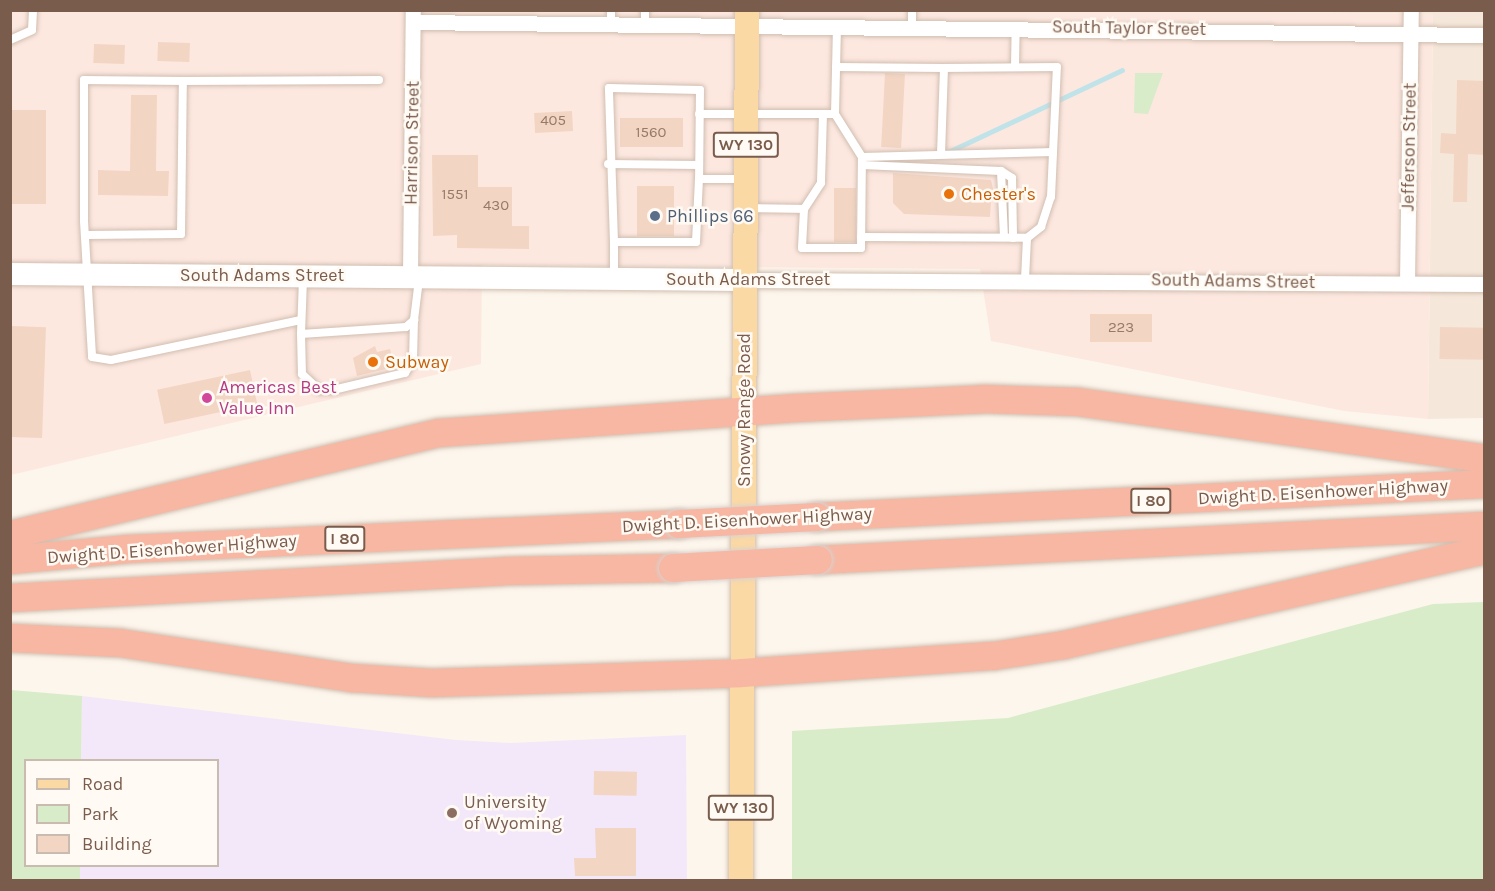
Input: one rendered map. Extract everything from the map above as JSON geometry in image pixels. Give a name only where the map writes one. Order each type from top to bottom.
[{"type":"highway","points":[[10,535],[439,433],[984,399],[1078,402],[1485,458]]},
{"type":"highway","name":"Dwight D. Eisenhower Highway","points":[[10,560],[128,549],[1485,484]]},
{"type":"highway","name":"Dwight D. Eisenhower Highway","points":[[10,598],[495,571],[673,568],[1485,526]]},
{"type":"highway","points":[[10,638],[120,643],[352,678],[432,683],[742,673],[994,656],[1064,645],[1485,550]]},
{"type":"main road","name":"Snowy Range Road","points":[[741,880],[747,17]]},
{"type":"street","points":[[1083,27],[1084,10]]},
{"type":"street","name":"Jefferson Street","points":[[1407,283],[1411,10]]},
{"type":"street","name":"South Taylor Street","points":[[413,16],[747,17],[837,24],[912,18],[1016,26],[1485,35]]},
{"type":"street","name":"Harrison Street","points":[[413,16],[415,275]]},
{"type":"street","name":"South Adams Street","points":[[10,274],[415,275],[745,280],[1025,279],[1485,284]]},
{"type":"lane","points":[[10,40],[32,30],[33,10]]},
{"type":"lane","points":[[823,114],[821,183],[804,209],[802,248],[861,248],[862,161],[835,114],[837,24]]},
{"type":"lane","points":[[1015,67],[1016,26]]},
{"type":"lane","points":[[836,67],[1057,67],[1051,197],[1041,227],[1027,238],[861,237]]},
{"type":"lane","points":[[941,154],[944,68]]},
{"type":"lane","points":[[302,320],[102,361],[89,350],[84,80],[379,80]]},
{"type":"lane","points":[[88,235],[181,234],[183,81]]},
{"type":"lane","points":[[614,242],[696,242],[700,90],[609,88],[608,164],[615,177],[614,242],[614,278]]},
{"type":"lane","points":[[699,114],[835,114]]},
{"type":"lane","points":[[862,161],[941,154],[1053,152]]},
{"type":"lane","points":[[862,161],[1000,171],[1012,178],[1013,238]]},
{"type":"lane","points":[[608,164],[699,165]]},
{"type":"lane","points":[[1000,171],[1004,237]]},
{"type":"lane","points":[[699,179],[746,179]]},
{"type":"lane","points":[[746,208],[804,209]]},
{"type":"lane","points":[[1025,279],[1027,238]]},
{"type":"lane","points":[[303,275],[302,374],[319,390],[333,390],[405,374],[413,360],[415,275]]},
{"type":"lane","points":[[301,334],[383,333],[414,320]]},
{"type":"shaded area","points":[[1105,10],[1484,11],[1484,418],[1428,419],[1433,14]]},
{"type":"shaded area","points":[[1105,10],[1433,14],[1428,419],[1344,411],[991,341],[980,269],[482,265],[481,364],[11,475],[10,11]]},
{"type":"shaded area","name":"University of Wyoming","points":[[82,696],[456,740],[511,743],[686,735],[687,880],[80,880],[80,867],[219,867],[219,759],[81,759]]},
{"type":"green space","points":[[1135,73],[1163,73],[1148,114],[1134,113]]},
{"type":"green space","points":[[1484,602],[1484,880],[792,880],[792,731],[1008,718],[1433,604]]},
{"type":"green space","points":[[11,690],[82,696],[81,759],[24,759],[24,867],[80,867],[80,880],[11,880]]},
{"type":"building","points":[[158,42],[190,43],[189,62],[157,61]]},
{"type":"building","points":[[94,44],[125,45],[124,64],[93,63]]},
{"type":"building","points":[[885,73],[905,74],[901,148],[881,147]]},
{"type":"building","points":[[1457,80],[1485,81],[1485,155],[1468,154],[1467,202],[1453,202],[1454,154],[1440,153],[1441,133],[1456,134]]},
{"type":"building","points":[[131,95],[157,95],[156,171],[169,171],[168,196],[98,195],[98,170],[130,171]]},
{"type":"building","points":[[10,110],[46,110],[46,204],[10,204]]},
{"type":"building","points":[[572,111],[573,131],[535,133],[534,113]]},
{"type":"building","points":[[620,118],[683,118],[683,147],[620,147]]},
{"type":"building","points":[[432,155],[478,155],[478,187],[512,187],[512,226],[529,226],[529,249],[457,248],[457,235],[433,236]]},
{"type":"building","points":[[893,173],[991,180],[996,201],[991,201],[990,217],[904,214],[893,203]]},
{"type":"building","name":"Phillips 66","points":[[637,186],[674,186],[674,236],[637,236]]},
{"type":"building","points":[[834,188],[856,188],[856,242],[834,242]]},
{"type":"building","points":[[1090,314],[1152,314],[1152,342],[1090,342]]},
{"type":"building","points":[[12,326],[46,327],[42,438],[10,437]]},
{"type":"building","points":[[1440,327],[1484,328],[1484,360],[1439,359]]},
{"type":"building","name":"Subway","points":[[375,346],[377,352],[390,349],[394,367],[357,376],[353,358]]},
{"type":"building","name":"Americas Best Value Inn","points":[[250,370],[257,404],[164,424],[157,390]]},
{"type":"building","points":[[594,771],[637,772],[637,796],[594,795]]},
{"type":"building","points":[[595,828],[636,828],[636,876],[575,876],[574,858],[596,858]]},
{"type":"waterway","points":[[948,152],[1122,70]]},
{"type":"place","name":"Chester's","points":[[949,194]]},
{"type":"place","name":"Phillips 66","points":[[655,216]]},
{"type":"place","name":"Subway","points":[[373,362]]},
{"type":"place","name":"Americas Best Value Inn","points":[[207,398]]},
{"type":"place","name":"University of Wyoming","points":[[452,813]]}]
